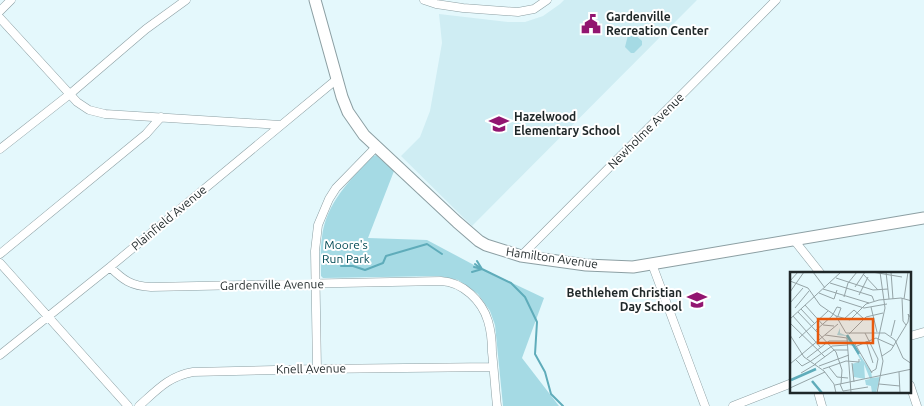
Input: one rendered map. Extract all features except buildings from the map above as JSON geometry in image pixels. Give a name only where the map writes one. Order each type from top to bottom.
[{"type":"street","points":[[0,10],[12,0]]},
{"type":"street","points":[[0,149],[70,94],[146,29],[186,0]]},
{"type":"street","name":"Hamilton Avenue","points":[[315,0],[342,97],[348,112],[364,135],[479,241],[499,250],[521,256],[586,264],[633,267],[924,218]]},
{"type":"street","points":[[424,0],[463,8],[518,12],[534,9],[547,0]]},
{"type":"street","name":"Newholme Avenue","points":[[521,256],[771,2]]},
{"type":"street","points":[[0,18],[70,94],[83,107],[94,112],[280,125]]},
{"type":"street","name":"Plainfield Avenue","points":[[0,355],[110,267],[337,79]]},
{"type":"street","points":[[0,254],[146,134],[162,117]]},
{"type":"street","points":[[318,369],[316,238],[318,225],[336,188],[376,146]]},
{"type":"street","points":[[794,240],[819,272]]},
{"type":"street","points":[[0,263],[128,406]]},
{"type":"street","points":[[652,264],[705,406]]},
{"type":"street","name":"Gardenville Avenue","points":[[110,267],[129,283],[151,287],[440,281],[450,283],[464,289],[472,296],[482,308],[488,321],[497,406]]},
{"type":"street","name":"Knell Avenue","points":[[139,406],[167,381],[184,374],[200,372],[494,367]]},
{"type":"street","points":[[734,406],[790,383]]},
{"type":"street","points":[[912,391],[917,406]]},
{"type":"shaded area","name":"Hazelwood Elementary School","points":[[564,0],[697,0],[472,226],[401,156],[420,137],[430,111],[442,43],[439,14],[508,22],[525,22],[543,16]]},
{"type":"green space","points":[[631,33],[642,41],[642,45],[634,53],[631,53],[625,47],[628,35]]},
{"type":"green space","name":"Moore's Run Park","points":[[376,155],[394,171],[368,238],[427,240],[474,265],[544,298],[522,358],[559,406],[503,406],[495,325],[490,311],[478,294],[458,280],[439,276],[323,278],[321,276],[321,242],[328,213],[348,183]]},
{"type":"waterway","points":[[341,266],[353,266],[365,270],[383,263],[386,256],[427,244],[442,254]]},
{"type":"waterway","points":[[477,261],[482,269]]},
{"type":"waterway","points":[[475,264],[480,268]]},
{"type":"waterway","points":[[474,267],[511,283],[525,297],[537,322],[535,354],[545,372],[551,394],[563,406]]},
{"type":"waterway","points":[[472,272],[482,269]]},
{"type":"place","name":"Gardenville Recreation Center","points":[[591,24]]},
{"type":"place","name":"Hazelwood Elementary School","points":[[499,124]]},
{"type":"place","name":"Bethlehem Christian Day School","points":[[697,300]]}]
